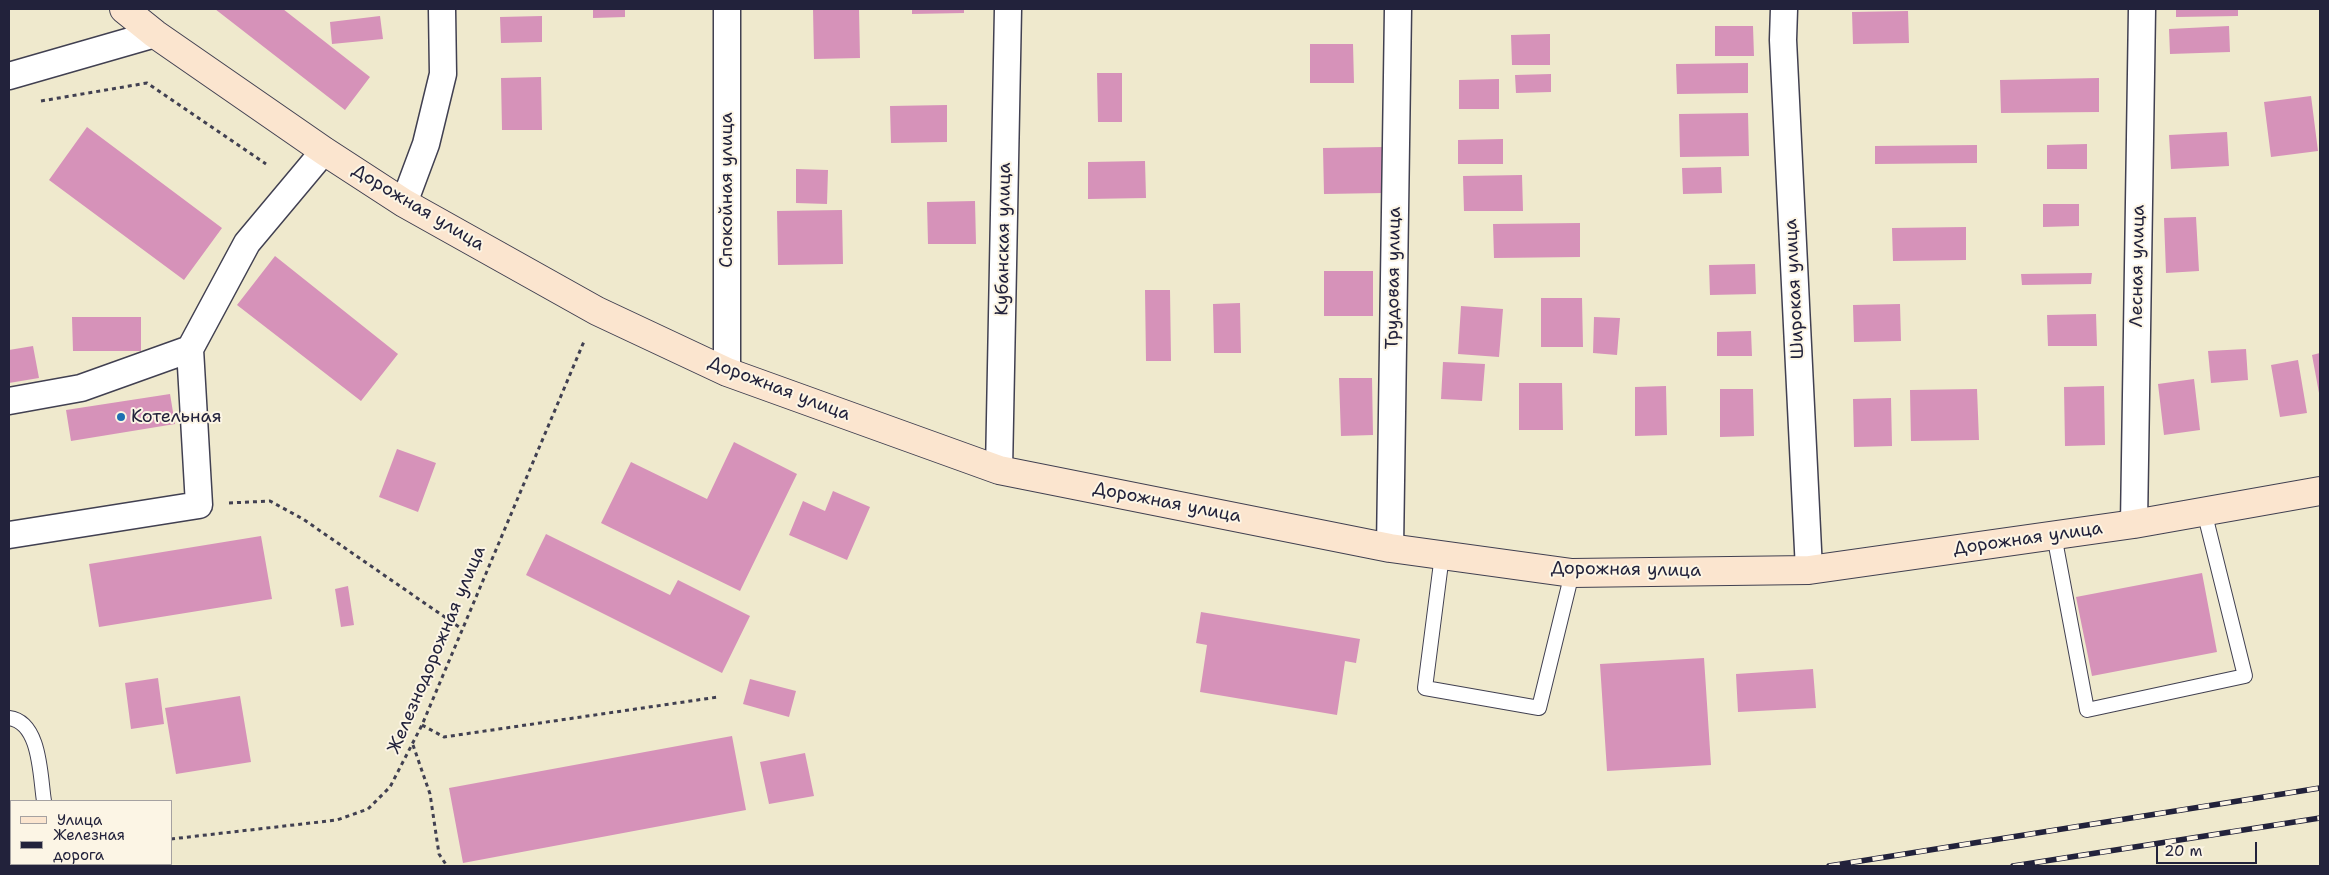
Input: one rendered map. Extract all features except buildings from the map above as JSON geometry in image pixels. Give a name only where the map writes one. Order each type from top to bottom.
[{"type":"main road","name":"Дорожная улица","points":[[124,9],[155,34],[324,151],[404,203],[597,310],[727,372],[999,470],[1390,548],[1572,573],[1809,570],[2134,524],[2320,491]]},
{"type":"street","points":[[404,203],[426,144],[443,74],[442,9]]},
{"type":"street","name":"Спокойная улица","points":[[727,9],[727,372]]},
{"type":"street","name":"Кубанская улица","points":[[999,470],[1008,9]]},
{"type":"street","name":"Трудовая улица","points":[[1390,548],[1398,9]]},
{"type":"street","name":"Широкая улица","points":[[1784,9],[1783,40],[1809,570]]},
{"type":"street","name":"Лесная улица","points":[[2134,524],[2142,9]]},
{"type":"street","points":[[9,76],[155,34]]},
{"type":"street","points":[[9,535],[199,505],[190,348],[246,243],[324,151]]},
{"type":"street","points":[[9,400],[82,388],[190,348]]},
{"type":"lane","points":[[2054,535],[2087,710],[2245,676],[2204,512]]},
{"type":"lane","points":[[1442,555],[1425,688],[1540,708],[1572,573]]},
{"type":"lane","points":[[9,718],[14,719],[29,730],[36,746],[44,800]]},
{"type":"path","points":[[36,102],[147,83],[266,164]]},
{"type":"path","name":"Железнодорожная улица","points":[[172,839],[337,820],[368,808],[390,787],[422,725],[597,310]]},
{"type":"path","points":[[199,505],[270,501],[333,538],[462,629]]},
{"type":"path","points":[[422,725],[444,737],[718,697]]},
{"type":"path","points":[[413,745],[430,794],[439,854],[447,866]]},
{"type":"railway","points":[[1829,866],[2320,788]]},
{"type":"railway","points":[[2013,866],[2320,818]]},
{"type":"place","name":"Котельная","points":[[121,417]]}]
